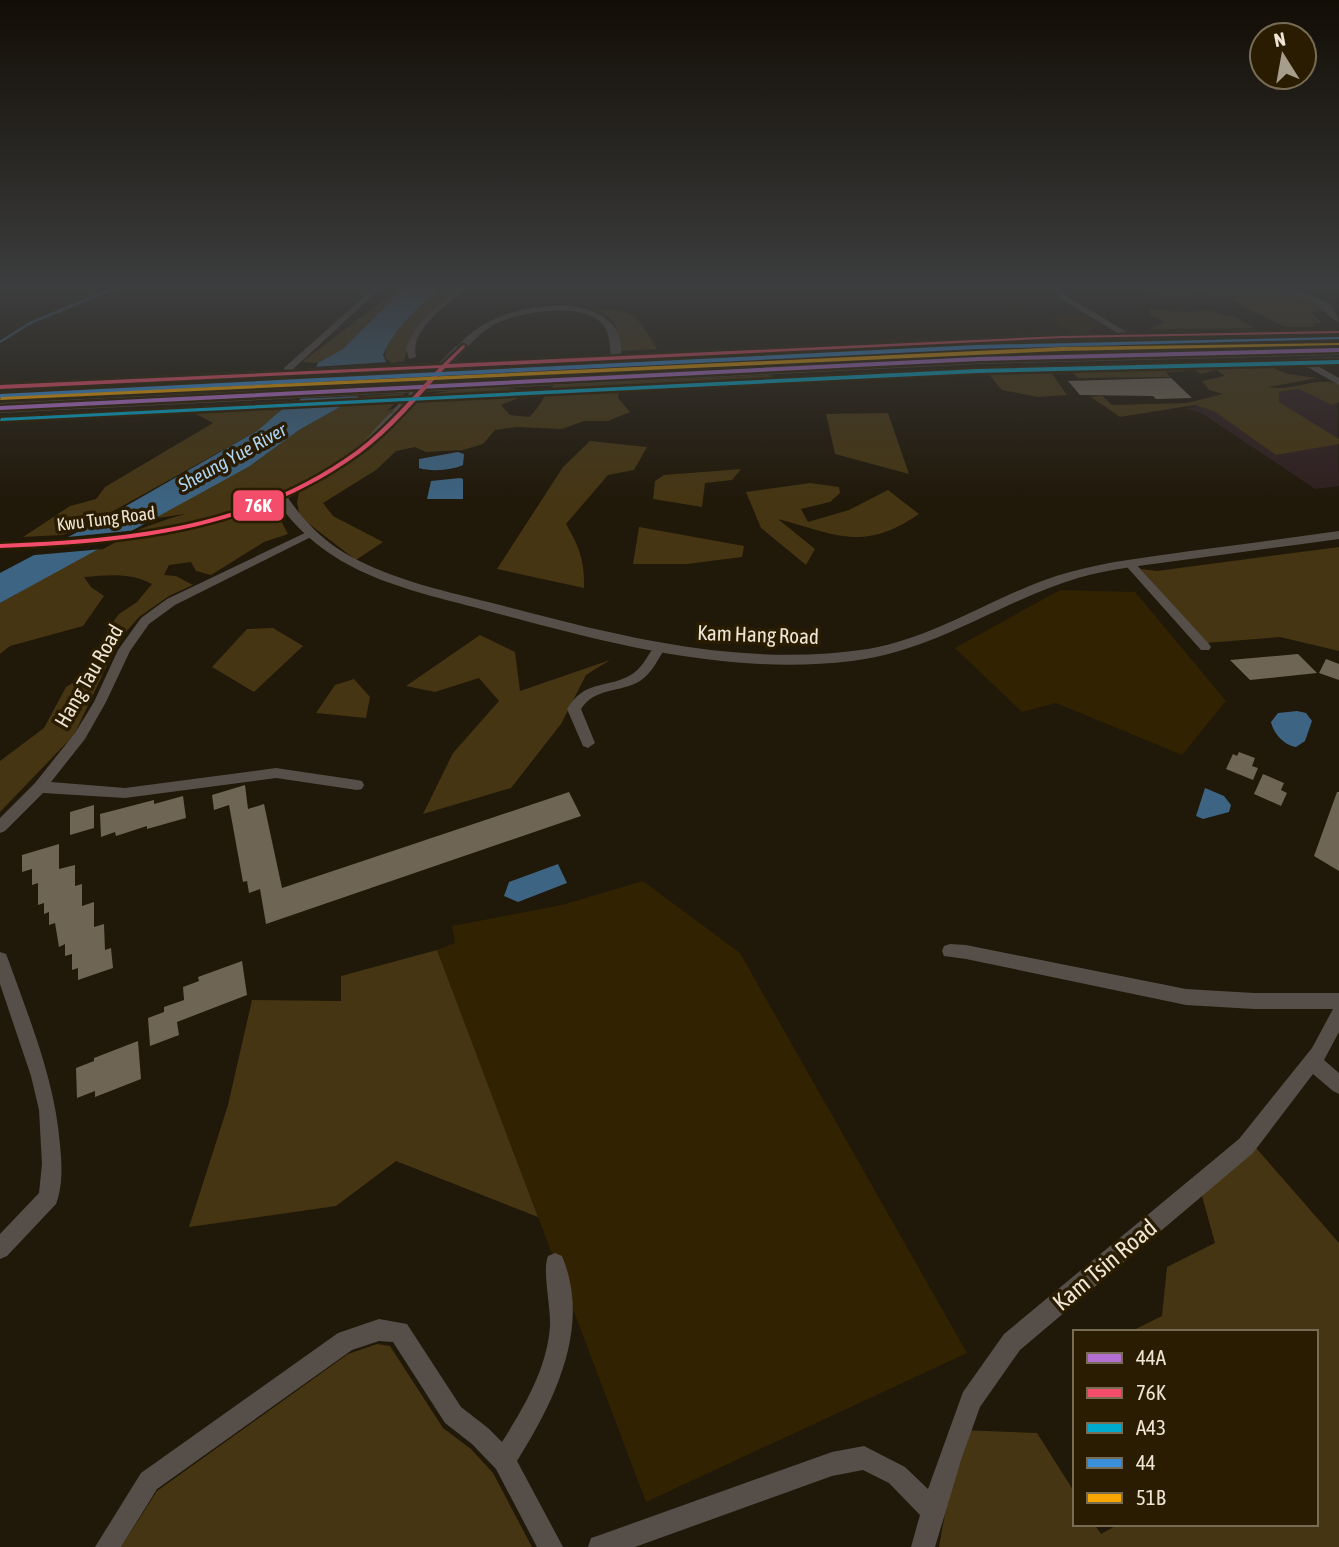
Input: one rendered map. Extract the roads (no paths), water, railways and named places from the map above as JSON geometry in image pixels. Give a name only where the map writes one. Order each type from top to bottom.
[{"type":"highway","points":[[0,396],[796,358]]},
{"type":"highway","points":[[401,378],[1010,358]]},
{"type":"highway","points":[[0,408],[288,383]]},
{"type":"main road","points":[[0,387],[288,383],[308,372],[401,378],[615,358]]},
{"type":"street","points":[[288,383],[287,370],[300,358]]},
{"type":"street","name":"Kwu Tung Road","points":[[0,546],[155,533],[247,511],[281,498],[356,454],[451,358]]},
{"type":"street","points":[[1339,360],[1301,361],[1339,383]]},
{"type":"street","name":"Kam Hang Road","points":[[281,498],[309,534],[344,558],[403,584],[658,650],[701,657],[788,661],[873,652],[912,643],[1025,592],[1075,575],[1339,535]]},
{"type":"street","name":"Hang Tau Road","points":[[0,827],[40,787],[90,720],[124,650],[145,621],[171,602],[309,534]]},
{"type":"street","points":[[1131,565],[1205,647]]},
{"type":"street","points":[[587,743],[574,709],[579,698],[591,691],[636,678],[644,673],[658,650]]},
{"type":"street","points":[[40,787],[125,793],[276,773],[357,785]]},
{"type":"street","points":[[950,951],[966,951],[1186,997],[1254,1001],[1339,1001]]},
{"type":"street","points":[[0,959],[40,1076],[48,1110],[52,1164],[49,1198],[0,1249]]},
{"type":"street","name":"Kam Tsin Road","points":[[923,1547],[971,1400],[1012,1342],[1246,1146],[1312,1061],[1339,1014]]},
{"type":"street","points":[[1312,1061],[1339,1085]]},
{"type":"street","points":[[504,1461],[539,1404],[556,1358],[561,1307],[555,1263]]},
{"type":"street","points":[[107,1547],[149,1480],[345,1341],[379,1329],[399,1332],[453,1415],[480,1436],[504,1461],[551,1547]]},
{"type":"street","points":[[600,1547],[832,1464],[864,1458],[897,1475],[934,1511]]},
{"type":"water","name":"Sheung Yue River","points":[[327,358],[384,358],[386,362],[358,397],[299,430],[250,466],[0,603],[0,573],[119,510],[257,431],[282,410],[299,401],[318,363]]},
{"type":"water","points":[[458,452],[464,454],[463,465],[442,470],[419,468],[419,459]]},
{"type":"water","points":[[463,479],[463,499],[427,499],[431,481]]},
{"type":"water","points":[[1278,713],[1306,713],[1312,721],[1305,741],[1296,747],[1279,738],[1271,722]]},
{"type":"water","points":[[1205,788],[1224,796],[1231,805],[1229,812],[1203,819],[1196,816]]},
{"type":"water","points":[[558,864],[567,883],[518,902],[504,896],[509,882]]},
{"type":"waterway","points":[[64,415],[296,402]]}]
